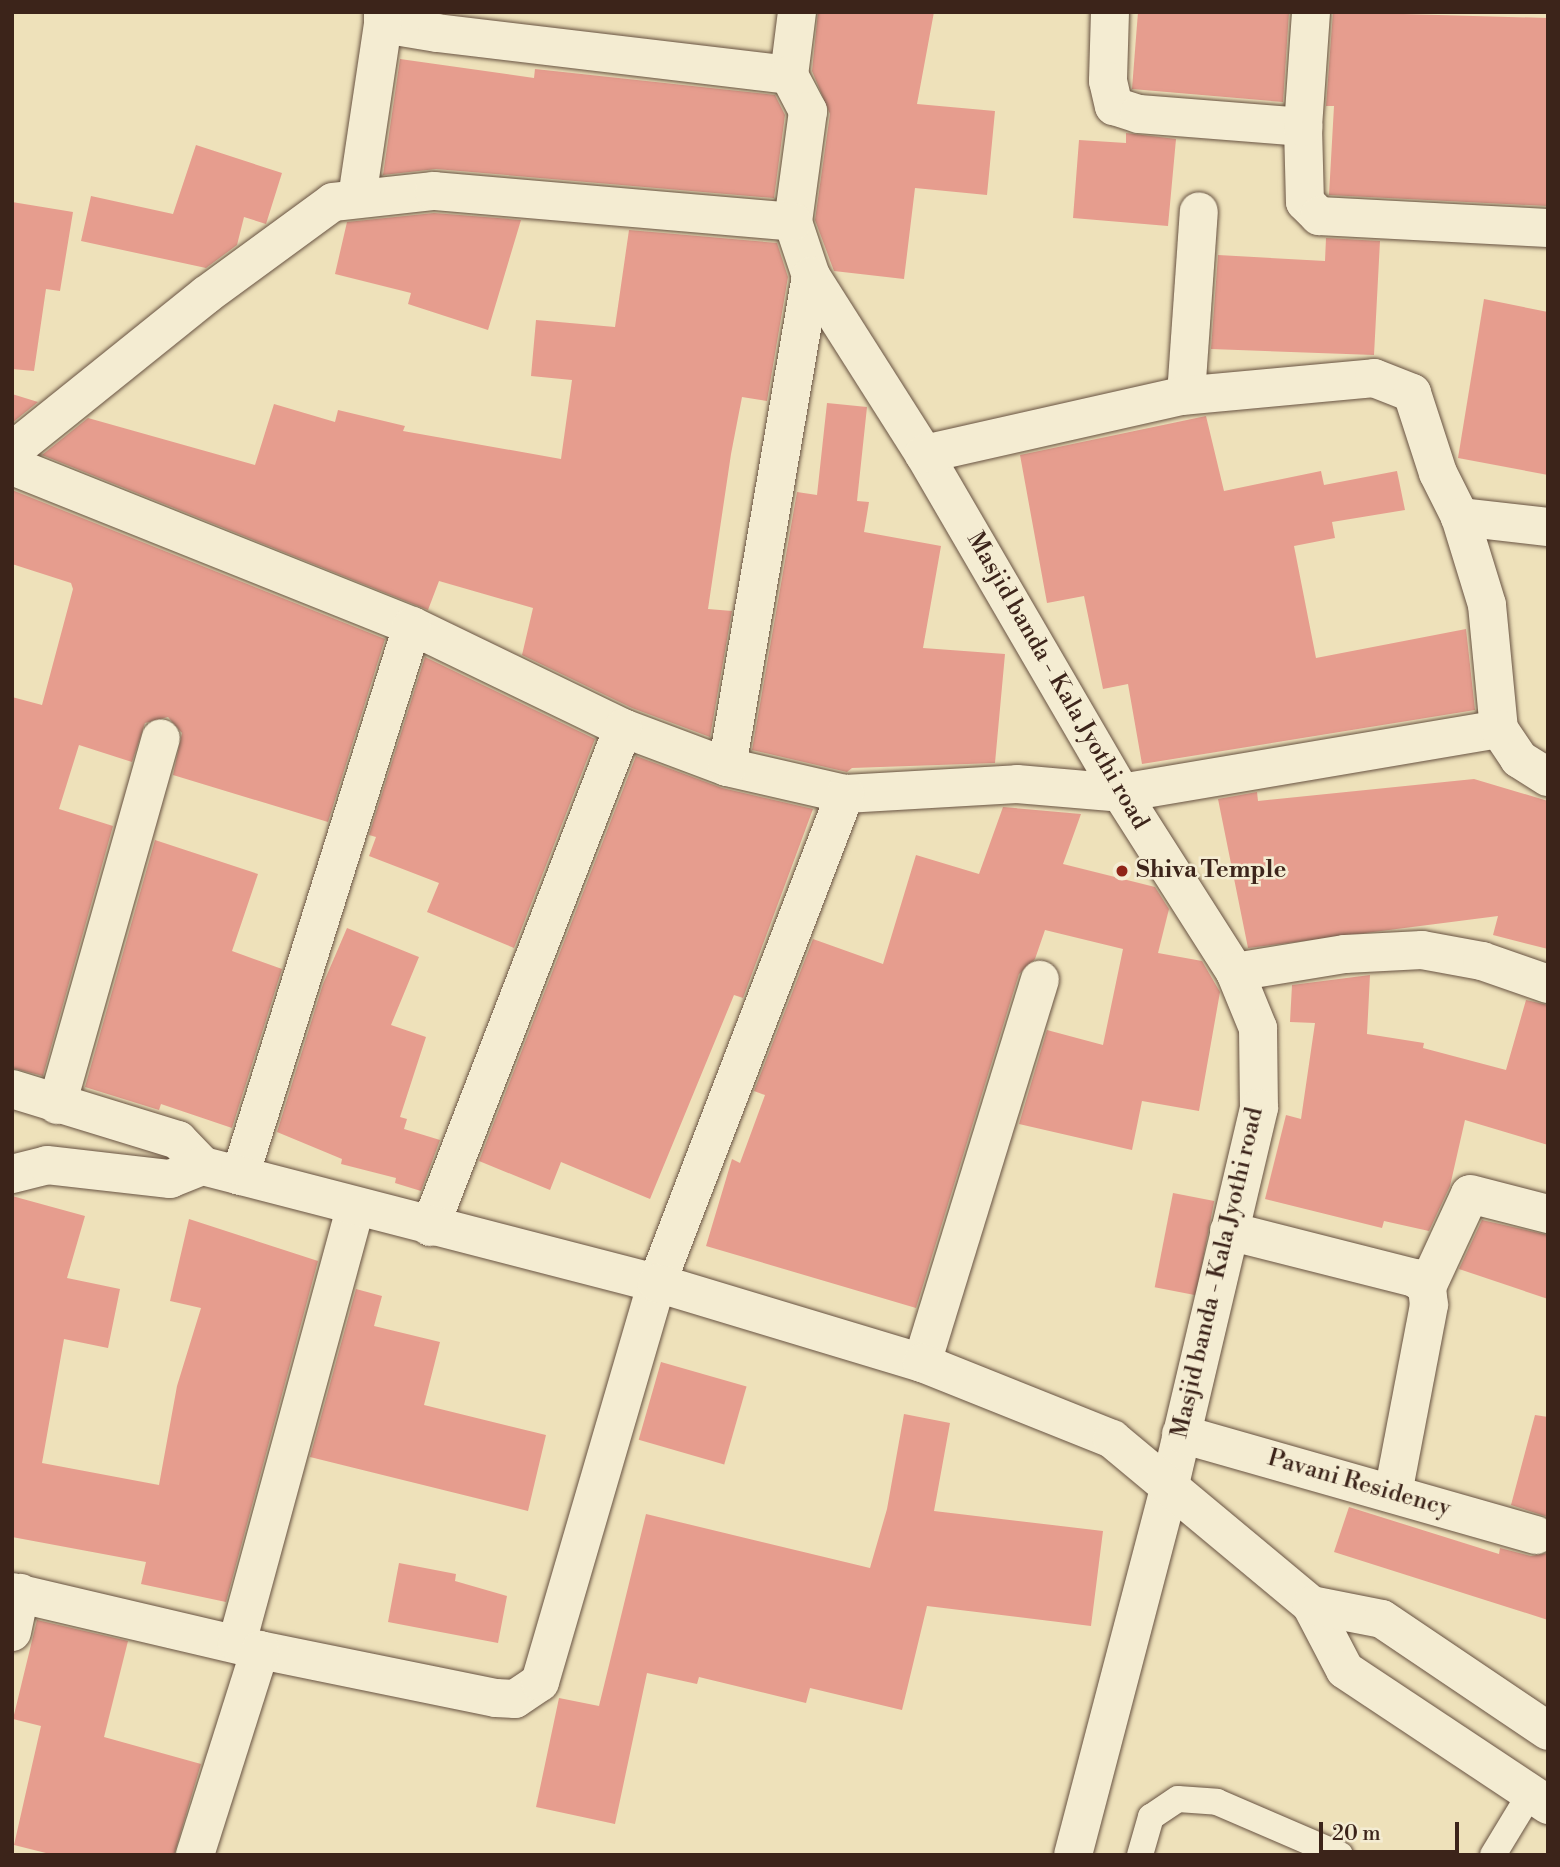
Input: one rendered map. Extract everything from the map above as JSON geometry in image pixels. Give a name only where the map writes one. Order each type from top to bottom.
[{"type":"street","points":[[357,198],[383,18],[789,75],[797,12]]},
{"type":"street","points":[[1110,12],[1108,81],[1114,106],[1139,114],[1303,127]]},
{"type":"street","points":[[1311,12],[1303,127],[1305,202],[1320,216],[1548,228]]},
{"type":"street","name":"Masjid banda - Kala Jyothi road","points":[[789,75],[808,111],[793,222],[811,276],[924,454],[1121,793],[1235,972],[1258,1028],[1259,1108],[1169,1489],[1073,1855]]},
{"type":"street","points":[[12,451],[206,295],[333,202],[434,191],[793,222]]},
{"type":"street","points":[[1186,395],[1199,211]]},
{"type":"street","points":[[727,767],[811,276]]},
{"type":"street","points":[[924,454],[1186,395],[1374,378],[1412,393],[1438,473],[1460,517],[1487,605],[1499,729],[1519,759],[1548,777]]},
{"type":"street","points":[[12,466],[412,626],[623,728],[727,767],[845,794],[1017,784],[1121,793],[1499,729]]},
{"type":"street","points":[[1460,517],[1548,527]]},
{"type":"street","points":[[240,1177],[412,626]]},
{"type":"street","points":[[430,1227],[623,728]]},
{"type":"street","points":[[57,1105],[160,738]]},
{"type":"street","points":[[12,1632],[16,1593],[248,1647],[496,1698],[515,1699],[540,1682],[657,1283],[845,794]]},
{"type":"street","points":[[1235,972],[1345,954],[1422,950],[1482,961],[1548,984]]},
{"type":"street","points":[[922,1363],[1040,980]]},
{"type":"street","points":[[12,1089],[178,1140],[203,1167],[657,1283],[922,1363],[1112,1439],[1311,1605],[1345,1670],[1539,1800]]},
{"type":"street","points":[[12,1174],[47,1165],[170,1179],[203,1167]]},
{"type":"street","points":[[1393,1493],[1429,1305],[1427,1287],[1471,1194],[1548,1214]]},
{"type":"street","points":[[195,1855],[355,1208]]},
{"type":"street","points":[[1229,1231],[1415,1278],[1427,1287]]},
{"type":"street","name":"Pavani Residency","points":[[1181,1434],[1536,1535]]},
{"type":"street","points":[[1311,1605],[1382,1619],[1548,1731]]},
{"type":"lane","points":[[1140,1855],[1151,1817],[1178,1799],[1217,1802],[1340,1855]]},
{"type":"lane","points":[[1493,1855],[1539,1800]]},
{"type":"building","points":[[818,12],[934,12],[917,104],[995,111],[987,195],[915,188],[904,279],[834,271],[815,220],[830,114],[812,71]]},
{"type":"building","points":[[1138,12],[1289,12],[1283,102],[1132,89]]},
{"type":"building","points":[[1333,12],[1548,18],[1548,206],[1329,195],[1334,106],[1326,106]]},
{"type":"building","points":[[400,59],[534,78],[535,69],[775,95],[785,115],[774,198],[436,169],[383,175]]},
{"type":"building","points":[[1126,133],[1176,139],[1168,226],[1073,218],[1079,140],[1126,143]]},
{"type":"building","points":[[196,145],[282,173],[266,224],[244,217],[237,245],[206,268],[81,241],[91,196],[173,214]]},
{"type":"building","points":[[12,202],[73,212],[60,291],[46,289],[34,371],[12,369]]},
{"type":"building","points":[[434,213],[521,220],[488,330],[408,304],[411,293],[335,274],[347,222]]},
{"type":"building","points":[[629,230],[777,243],[788,277],[767,401],[742,397],[731,454],[708,609],[732,611],[710,737],[632,708],[522,655],[533,608],[439,581],[428,610],[42,455],[88,418],[255,465],[274,404],[335,422],[338,410],[405,426],[403,431],[561,459],[572,380],[531,376],[536,320],[615,327]]},
{"type":"building","points":[[1326,238],[1380,241],[1374,355],[1211,349],[1218,255],[1325,261]]},
{"type":"building","points":[[1484,299],[1548,312],[1548,475],[1458,458]]},
{"type":"building","points":[[12,394],[38,402],[12,423]]},
{"type":"building","points":[[827,403],[867,407],[857,501],[869,502],[864,532],[941,546],[923,648],[1005,654],[995,763],[852,768],[847,772],[752,750],[797,492],[817,495]]},
{"type":"building","points":[[1206,416],[1224,491],[1321,471],[1324,485],[1397,471],[1405,510],[1332,522],[1335,538],[1294,546],[1316,658],[1466,629],[1475,710],[1142,764],[1128,684],[1103,689],[1084,596],[1047,603],[1020,455]]},
{"type":"building","points":[[12,490],[385,639],[328,822],[173,775],[182,733],[168,717],[145,723],[132,762],[79,745],[59,809],[113,826],[43,1076],[12,1068],[12,697],[42,705],[73,589],[71,583],[12,564]]},
{"type":"building","points":[[425,657],[595,739],[514,948],[427,912],[439,883],[369,856],[376,837],[369,835]]},
{"type":"building","points":[[636,756],[722,788],[813,809],[743,998],[734,995],[650,1199],[561,1162],[550,1190],[479,1161]]},
{"type":"building","points":[[1474,779],[1548,801],[1548,949],[1493,935],[1498,916],[1248,948],[1218,799],[1257,792],[1258,801]]},
{"type":"building","points":[[1003,807],[1081,814],[1063,864],[1155,887],[1169,909],[1158,953],[1202,961],[1220,992],[1199,1111],[1142,1101],[1132,1150],[1019,1124],[1047,1030],[1103,1045],[1123,949],[1045,930],[1035,959],[1019,974],[916,1308],[706,1246],[732,1159],[740,1163],[765,1095],[754,1091],[813,939],[883,964],[916,855],[979,874]]},
{"type":"building","points":[[155,840],[258,874],[232,951],[282,969],[232,1128],[161,1104],[159,1110],[85,1087]]},
{"type":"building","points":[[347,928],[419,957],[391,1025],[426,1037],[400,1117],[407,1119],[404,1129],[440,1140],[421,1191],[395,1183],[396,1178],[341,1164],[342,1159],[277,1132],[323,984]]},
{"type":"building","points":[[1370,975],[1367,1034],[1424,1043],[1423,1048],[1506,1070],[1526,1000],[1548,1005],[1548,1145],[1465,1120],[1450,1186],[1429,1231],[1384,1221],[1382,1228],[1265,1199],[1286,1115],[1301,1119],[1315,1023],[1290,1022],[1292,985]]},
{"type":"building","points":[[1173,1193],[1214,1201],[1196,1295],[1155,1287]]},
{"type":"building","points":[[12,1196],[85,1216],[67,1278],[120,1289],[108,1348],[64,1339],[42,1463],[159,1485],[177,1386],[201,1308],[170,1301],[189,1219],[318,1261],[226,1602],[141,1584],[146,1562],[12,1537]]},
{"type":"building","points":[[1482,1220],[1548,1235],[1548,1299],[1459,1269]]},
{"type":"building","points":[[356,1289],[382,1296],[374,1326],[440,1342],[424,1405],[546,1435],[528,1511],[310,1457]]},
{"type":"building","points":[[661,1362],[747,1387],[724,1464],[639,1440]]},
{"type":"building","points":[[904,1414],[950,1423],[934,1511],[1103,1531],[1091,1626],[927,1606],[902,1710],[810,1688],[806,1703],[699,1677],[697,1684],[647,1673],[615,1824],[536,1807],[559,1698],[599,1706],[646,1514],[870,1568],[887,1509]]},
{"type":"building","points":[[1535,1415],[1548,1417],[1548,1517],[1511,1505]]},
{"type":"building","points":[[1349,1507],[1499,1554],[1500,1548],[1531,1556],[1548,1553],[1548,1620],[1334,1552]]},
{"type":"building","points":[[399,1563],[456,1574],[455,1581],[507,1596],[498,1643],[388,1622]]},
{"type":"building","points":[[37,1620],[128,1641],[104,1737],[201,1764],[174,1855],[54,1855],[14,1845],[41,1726],[13,1719]]},
{"type":"place","name":"Shiva Temple","points":[[1122,871]]}]
